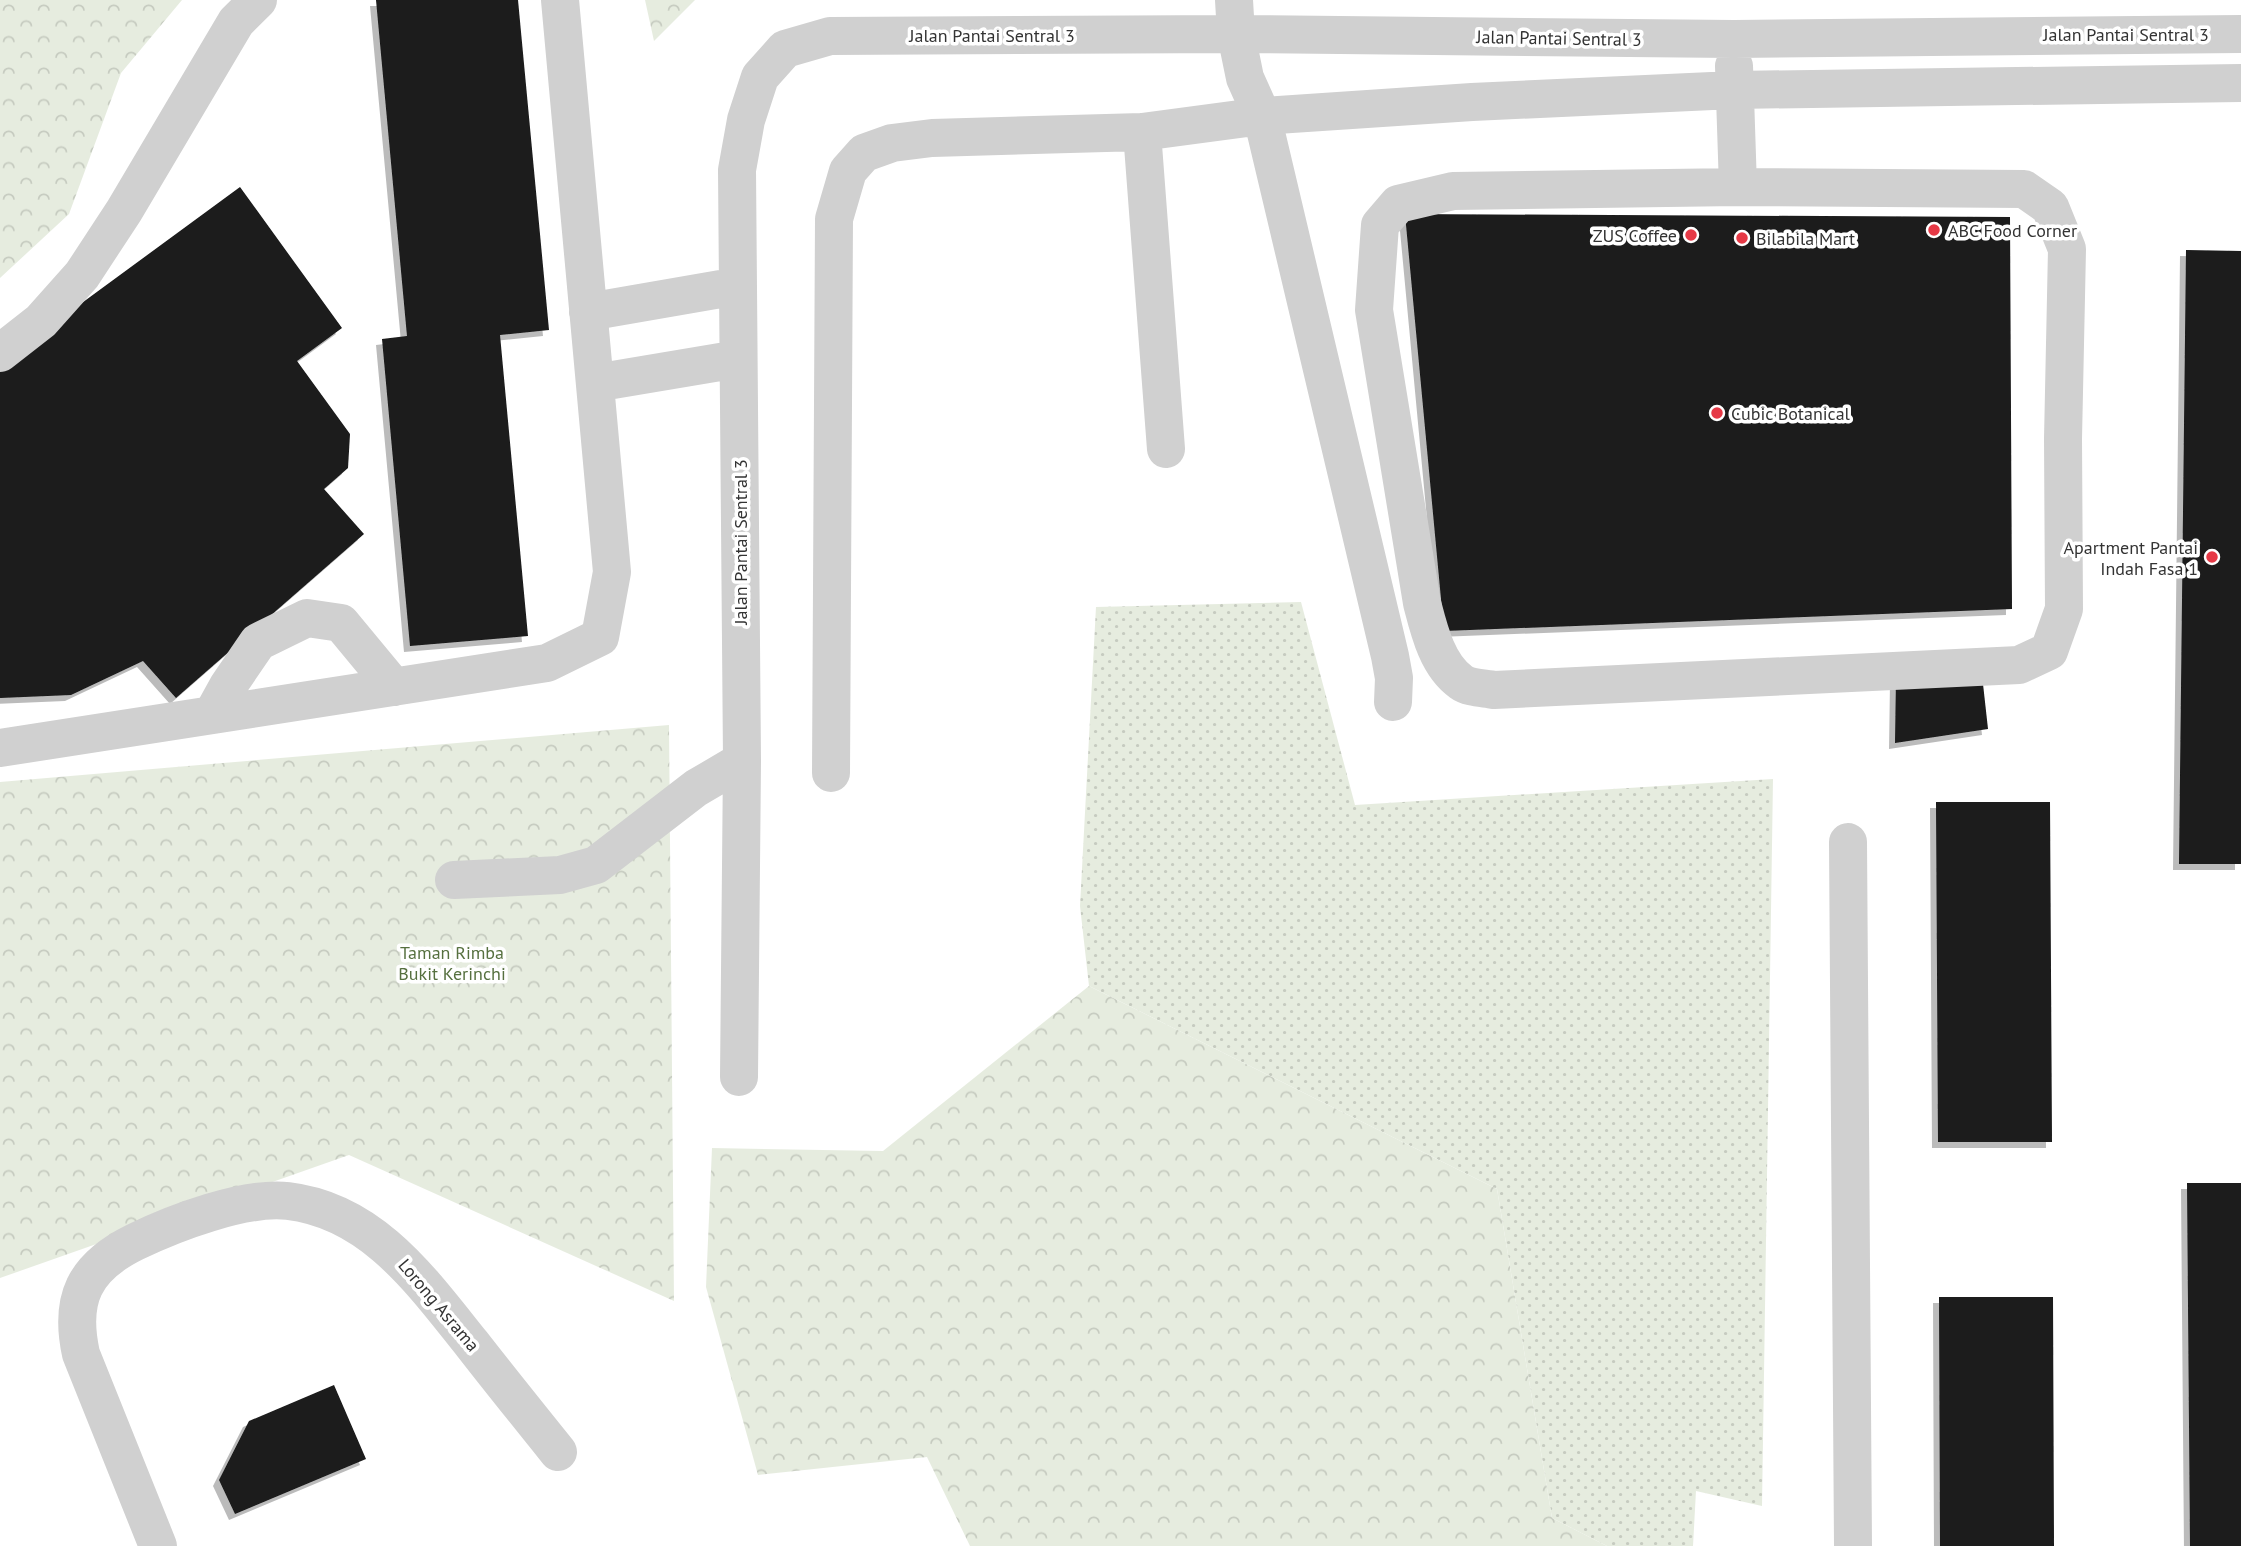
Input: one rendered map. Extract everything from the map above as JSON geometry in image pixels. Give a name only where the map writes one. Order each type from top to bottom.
[{"type":"street","points":[[0,353],[41,321],[82,275],[124,211],[236,22],[258,0]]},
{"type":"street","points":[[0,748],[547,663],[600,637],[612,572],[560,0]]},
{"type":"street","points":[[1235,17],[1245,78],[1262,116],[1390,656],[1394,678],[1393,702]]},
{"type":"street","name":"Jalan Pantai Sentral 3","points":[[739,1077],[742,761],[737,170],[746,120],[760,77],[785,49],[830,36],[1235,17],[1734,40],[2241,34]]},
{"type":"street","points":[[1734,40],[1738,187]]},
{"type":"street","points":[[831,774],[834,219],[848,171],[864,153],[892,143],[932,138],[1142,132],[1262,116],[1472,102],[1734,90],[2241,83]]},
{"type":"street","points":[[1142,132],[1166,449]]},
{"type":"street","points":[[1738,187],[2024,189],[2050,207],[2067,249],[2063,439],[2064,609],[2049,651],[2018,665],[1494,691],[1463,684],[1447,668],[1430,635],[1422,603],[1374,310],[1380,225],[1398,204],[1453,191],[1738,187]]},
{"type":"street","points":[[588,312],[738,286]]},
{"type":"street","points":[[595,383],[738,359]]},
{"type":"street","points":[[212,715],[258,642],[307,618],[341,623],[394,687]]},
{"type":"street","points":[[454,880],[560,875],[596,865],[696,788],[742,761]]},
{"type":"street","points":[[1848,842],[1853,1546]]},
{"type":"street","name":"Lorong Asrama","points":[[158,1546],[81,1354],[76,1329],[81,1292],[105,1260],[118,1251],[180,1223],[252,1202],[288,1201],[322,1209],[362,1227],[399,1256],[558,1452]]},
{"type":"green space","points":[[0,0],[182,0],[121,73],[69,214],[0,278]]},
{"type":"green space","points":[[645,0],[695,0],[654,41]]},
{"type":"green space","points":[[1301,602],[1355,805],[1773,779],[1762,1506],[1696,1491],[1693,1546],[1607,1546],[1552,1518],[1497,1189],[1089,986],[1080,906],[1096,607]]},
{"type":"green space","name":"Taman Rimba Bukit Kerinchi","points":[[669,725],[674,1301],[349,1155],[0,1278],[0,782]]},
{"type":"green space","points":[[1089,986],[1497,1189],[1552,1518],[1607,1546],[970,1546],[927,1457],[758,1475],[706,1287],[712,1148],[883,1151]]},
{"type":"building","points":[[376,0],[518,0],[549,330],[500,335],[528,636],[410,646],[382,339],[407,336]]},
{"type":"building","points":[[240,187],[342,328],[297,361],[350,434],[348,468],[324,489],[364,534],[176,698],[143,661],[71,695],[0,698],[0,363]]},
{"type":"building","name":"Cubic Botanical","points":[[1405,214],[2010,217],[2012,609],[1444,631]]},
{"type":"building","name":"Apartment Pantai Indah Fasa 1","points":[[2186,250],[2241,251],[2241,864],[2179,864]]},
{"type":"building","points":[[1982,675],[1988,729],[1895,743],[1896,676]]},
{"type":"building","points":[[1936,802],[2050,802],[2052,1142],[1938,1142]]},
{"type":"building","points":[[2187,1183],[2241,1183],[2241,1546],[2190,1546]]},
{"type":"building","points":[[1939,1297],[2053,1297],[2054,1546],[1940,1546]]},
{"type":"building","points":[[334,1385],[366,1459],[235,1514],[219,1480],[249,1421]]},
{"type":"place","name":"ABC Food Corner","points":[[1934,230]]},
{"type":"place","name":"ZUS Coffee","points":[[1691,235]]},
{"type":"place","name":"Bilabila Mart","points":[[1742,238]]},
{"type":"place","name":"Cubic Botanical","points":[[1717,413]]},
{"type":"place","name":"Apartment Pantai Indah Fasa 1","points":[[2212,557]]}]
